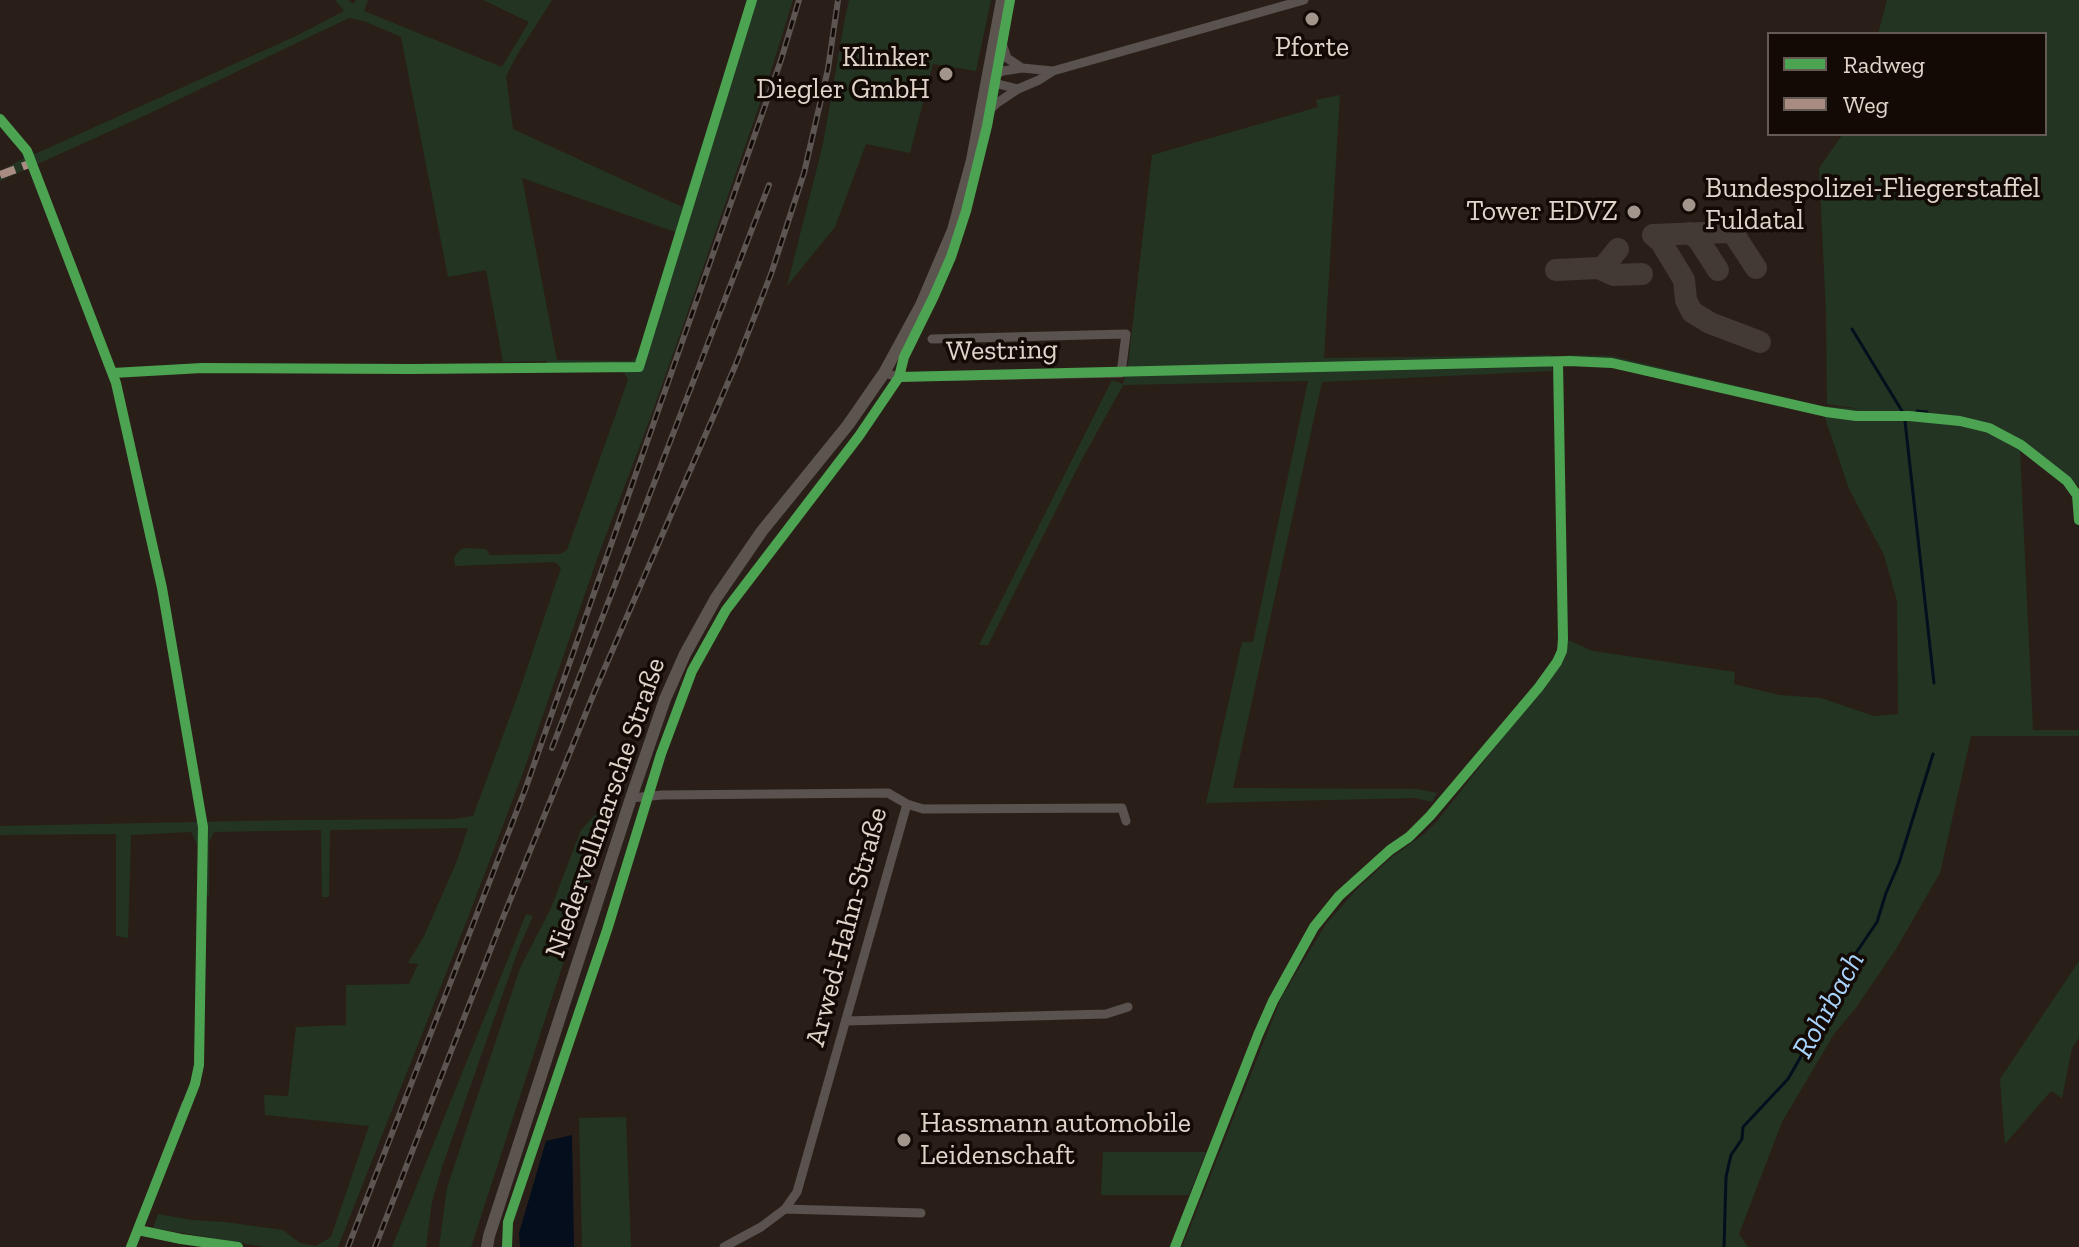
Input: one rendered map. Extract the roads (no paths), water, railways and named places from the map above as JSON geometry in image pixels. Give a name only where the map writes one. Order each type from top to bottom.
[{"type":"main road","name":"Niedervellmarsche Straße","points":[[487,1247],[631,798],[670,688],[716,598],[762,531],[848,425],[884,373],[921,305],[953,230],[972,160],[1002,0]]},
{"type":"street","points":[[980,119],[1018,89],[1053,71],[1304,0]]},
{"type":"street","points":[[997,28],[1007,58],[1022,68]]},
{"type":"street","points":[[1018,89],[994,83],[988,78],[1003,71],[1022,68],[1053,71]]},
{"type":"street","name":"Westring","points":[[884,373],[899,377],[1121,373],[1126,334],[932,339]]},
{"type":"street","name":"Arwed-Hahn-Straße","points":[[631,798],[888,793],[907,804],[797,1192],[785,1209],[761,1227],[724,1247]]},
{"type":"street","points":[[907,804],[923,809],[1122,808],[1126,821]]},
{"type":"street","points":[[846,1021],[1106,1014],[1128,1007]]},
{"type":"street","points":[[131,1247],[186,1104]]},
{"type":"street","points":[[785,1209],[921,1213]]},
{"type":"street","points":[[138,1230],[238,1247]]},
{"type":"water","points":[[572,1135],[574,1247],[520,1247],[519,1233],[546,1141]]},
{"type":"waterway","points":[[1852,329],[1902,411]]},
{"type":"waterway","points":[[1917,411],[1927,412]]},
{"type":"waterway","points":[[1905,421],[1934,683]]},
{"type":"waterway","name":"Rohrbach","points":[[1724,1247],[1726,1177],[1731,1155],[1742,1139],[1743,1127],[1788,1079],[1811,1039],[1830,991],[1877,922],[1933,754]]},
{"type":"railway","points":[[348,1247],[525,790],[781,60],[799,0]]},
{"type":"railway","points":[[375,1247],[594,693],[736,364],[771,274],[804,173],[828,69],[838,0]]},
{"type":"railway","points":[[552,748],[769,185]]},
{"type":"place","name":"Pforte","points":[[1312,19]]},
{"type":"place","name":"Klinker Diegler GmbH","points":[[946,74]]},
{"type":"place","name":"Bundespolizei-Fliegerstaffel Fuldatal","points":[[1689,205]]},
{"type":"place","name":"Tower EDVZ","points":[[1634,212]]},
{"type":"place","name":"Hassmann automobile Leidenschaft","points":[[904,1140]]}]
